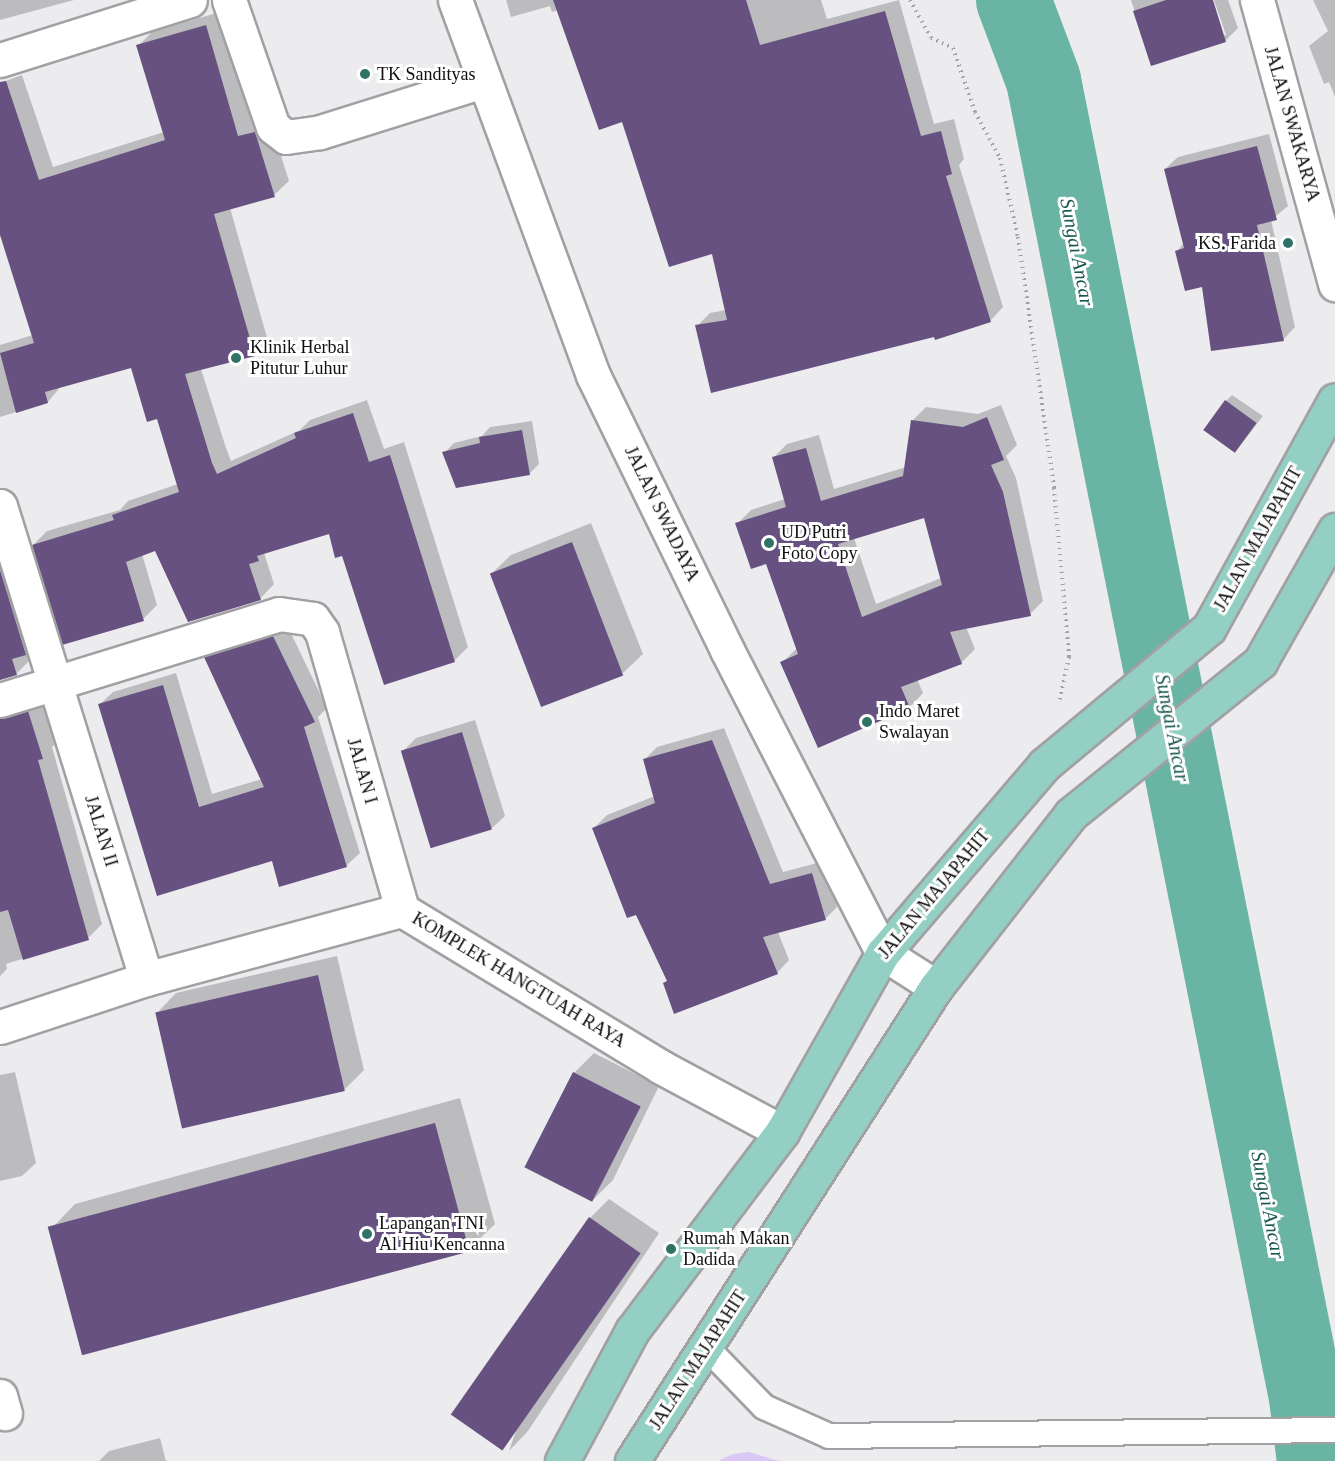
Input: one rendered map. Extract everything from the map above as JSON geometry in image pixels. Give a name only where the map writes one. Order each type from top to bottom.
[{"type":"main road","name":"JALAN MAJAPAHIT","points":[[562,1461],[632,1331],[782,1132],[882,953],[1044,765],[1209,628],[1335,400]]},
{"type":"main road","name":"JALAN MAJAPAHIT","points":[[632,1461],[936,987],[1071,814],[1106,781],[1260,662],[1335,530]]},
{"type":"street","points":[[0,60],[190,0]]},
{"type":"street","points":[[229,0],[273,127],[286,137],[320,132],[483,81]]},
{"type":"street","name":"JALAN SWADAYA","points":[[455,0],[593,375],[727,650],[882,953]]},
{"type":"street","name":"JALAN SWAKARYA","points":[[1257,0],[1335,284]]},
{"type":"street","name":"JALAN II","points":[[0,506],[57,684],[146,979]]},
{"type":"street","name":"JALAN I","points":[[57,684],[279,614],[313,619],[322,632],[402,909]]},
{"type":"street","points":[[0,700],[57,684]]},
{"type":"street","name":"KOMPLEK HANGTUAH RAYA","points":[[0,1028],[146,979],[402,909],[661,1067],[782,1132]]},
{"type":"street","points":[[882,953],[936,987]]},
{"type":"lane","points":[[706,1347],[764,1407],[829,1436],[1240,1434],[1335,1430]]},
{"type":"path","points":[[910,0],[931,38],[953,48],[975,112],[1000,158],[1018,237],[1054,488],[1069,657],[1044,765]]},
{"type":"shaded area","points":[[749,1452],[779,1461],[718,1461],[733,1454]]},
{"type":"building","points":[[553,0],[746,0],[760,45],[885,11],[921,136],[941,131],[952,174],[946,176],[991,322],[935,340],[934,337],[711,393],[695,325],[727,320],[712,254],[669,267],[622,122],[599,130]]},
{"type":"building","points":[[1166,0],[1213,0],[1226,42],[1151,66],[1133,11]]},
{"type":"building","points":[[206,25],[238,136],[255,132],[275,197],[214,214],[255,356],[185,374],[212,463],[217,474],[296,438],[294,433],[353,413],[369,462],[390,455],[455,662],[384,685],[342,556],[335,558],[329,534],[257,556],[259,561],[249,564],[261,600],[188,622],[155,551],[126,562],[144,621],[62,645],[32,545],[114,520],[112,515],[179,492],[157,419],[147,422],[131,368],[45,392],[48,403],[16,413],[0,353],[34,343],[0,235],[0,82],[6,81],[39,180],[165,140],[136,45]]},
{"type":"building","points":[[1257,146],[1277,220],[1257,225],[1284,341],[1211,351],[1202,287],[1185,291],[1175,251],[1184,248],[1164,169]]},
{"type":"building","points":[[1225,400],[1257,423],[1235,453],[1203,430]]},
{"type":"building","points":[[987,417],[1004,460],[991,465],[1003,492],[1031,616],[950,632],[962,664],[901,687],[910,708],[818,748],[780,662],[798,654],[766,564],[751,569],[735,523],[786,507],[772,457],[806,448],[821,501],[903,476],[911,420],[963,427]],"holes":[[[924,518],[942,585],[862,617],[838,544]]]},
{"type":"building","points":[[522,430],[530,475],[456,488],[442,452],[480,443],[479,437]]},
{"type":"building","points":[[572,542],[623,676],[541,707],[490,574]]},
{"type":"building","points":[[0,570],[26,655],[12,659],[17,675],[0,680]]},
{"type":"building","points":[[273,636],[315,722],[304,727],[347,867],[279,887],[272,861],[157,896],[98,704],[163,685],[199,807],[264,787],[204,657]]},
{"type":"building","points":[[28,711],[43,759],[38,760],[89,940],[23,960],[8,910],[0,912],[0,718]]},
{"type":"building","points":[[462,732],[492,830],[431,848],[401,751]]},
{"type":"building","points":[[712,740],[770,884],[812,873],[826,920],[763,937],[778,974],[674,1014],[663,983],[667,981],[636,915],[627,918],[592,828],[655,803],[643,759]]},
{"type":"building","points":[[318,975],[345,1091],[182,1129],[155,1013]]},
{"type":"building","points":[[573,1072],[641,1107],[592,1202],[524,1167]]},
{"type":"building","points":[[435,1123],[469,1251],[82,1355],[48,1227]]},
{"type":"building","points":[[589,1217],[641,1253],[502,1451],[451,1414]]},
{"type":"waterway","name":"Sungai Ancar","points":[[1013,0],[1043,80],[1306,1397],[1314,1461]]},
{"type":"place","name":"TK Sandityas","points":[[365,74]]},
{"type":"place","name":"KS. Farida","points":[[1288,243]]},
{"type":"place","name":"Klinik Herbal Pitutur Luhur","points":[[236,358]]},
{"type":"place","name":"UD Putri Foto Copy","points":[[769,543]]},
{"type":"place","name":"Indo Maret Swalayan","points":[[867,722]]},
{"type":"place","name":"Lapangan TNI Al Hiu Kencanna","points":[[367,1234]]},
{"type":"place","name":"Rumah Makan Dadida","points":[[671,1249]]}]
